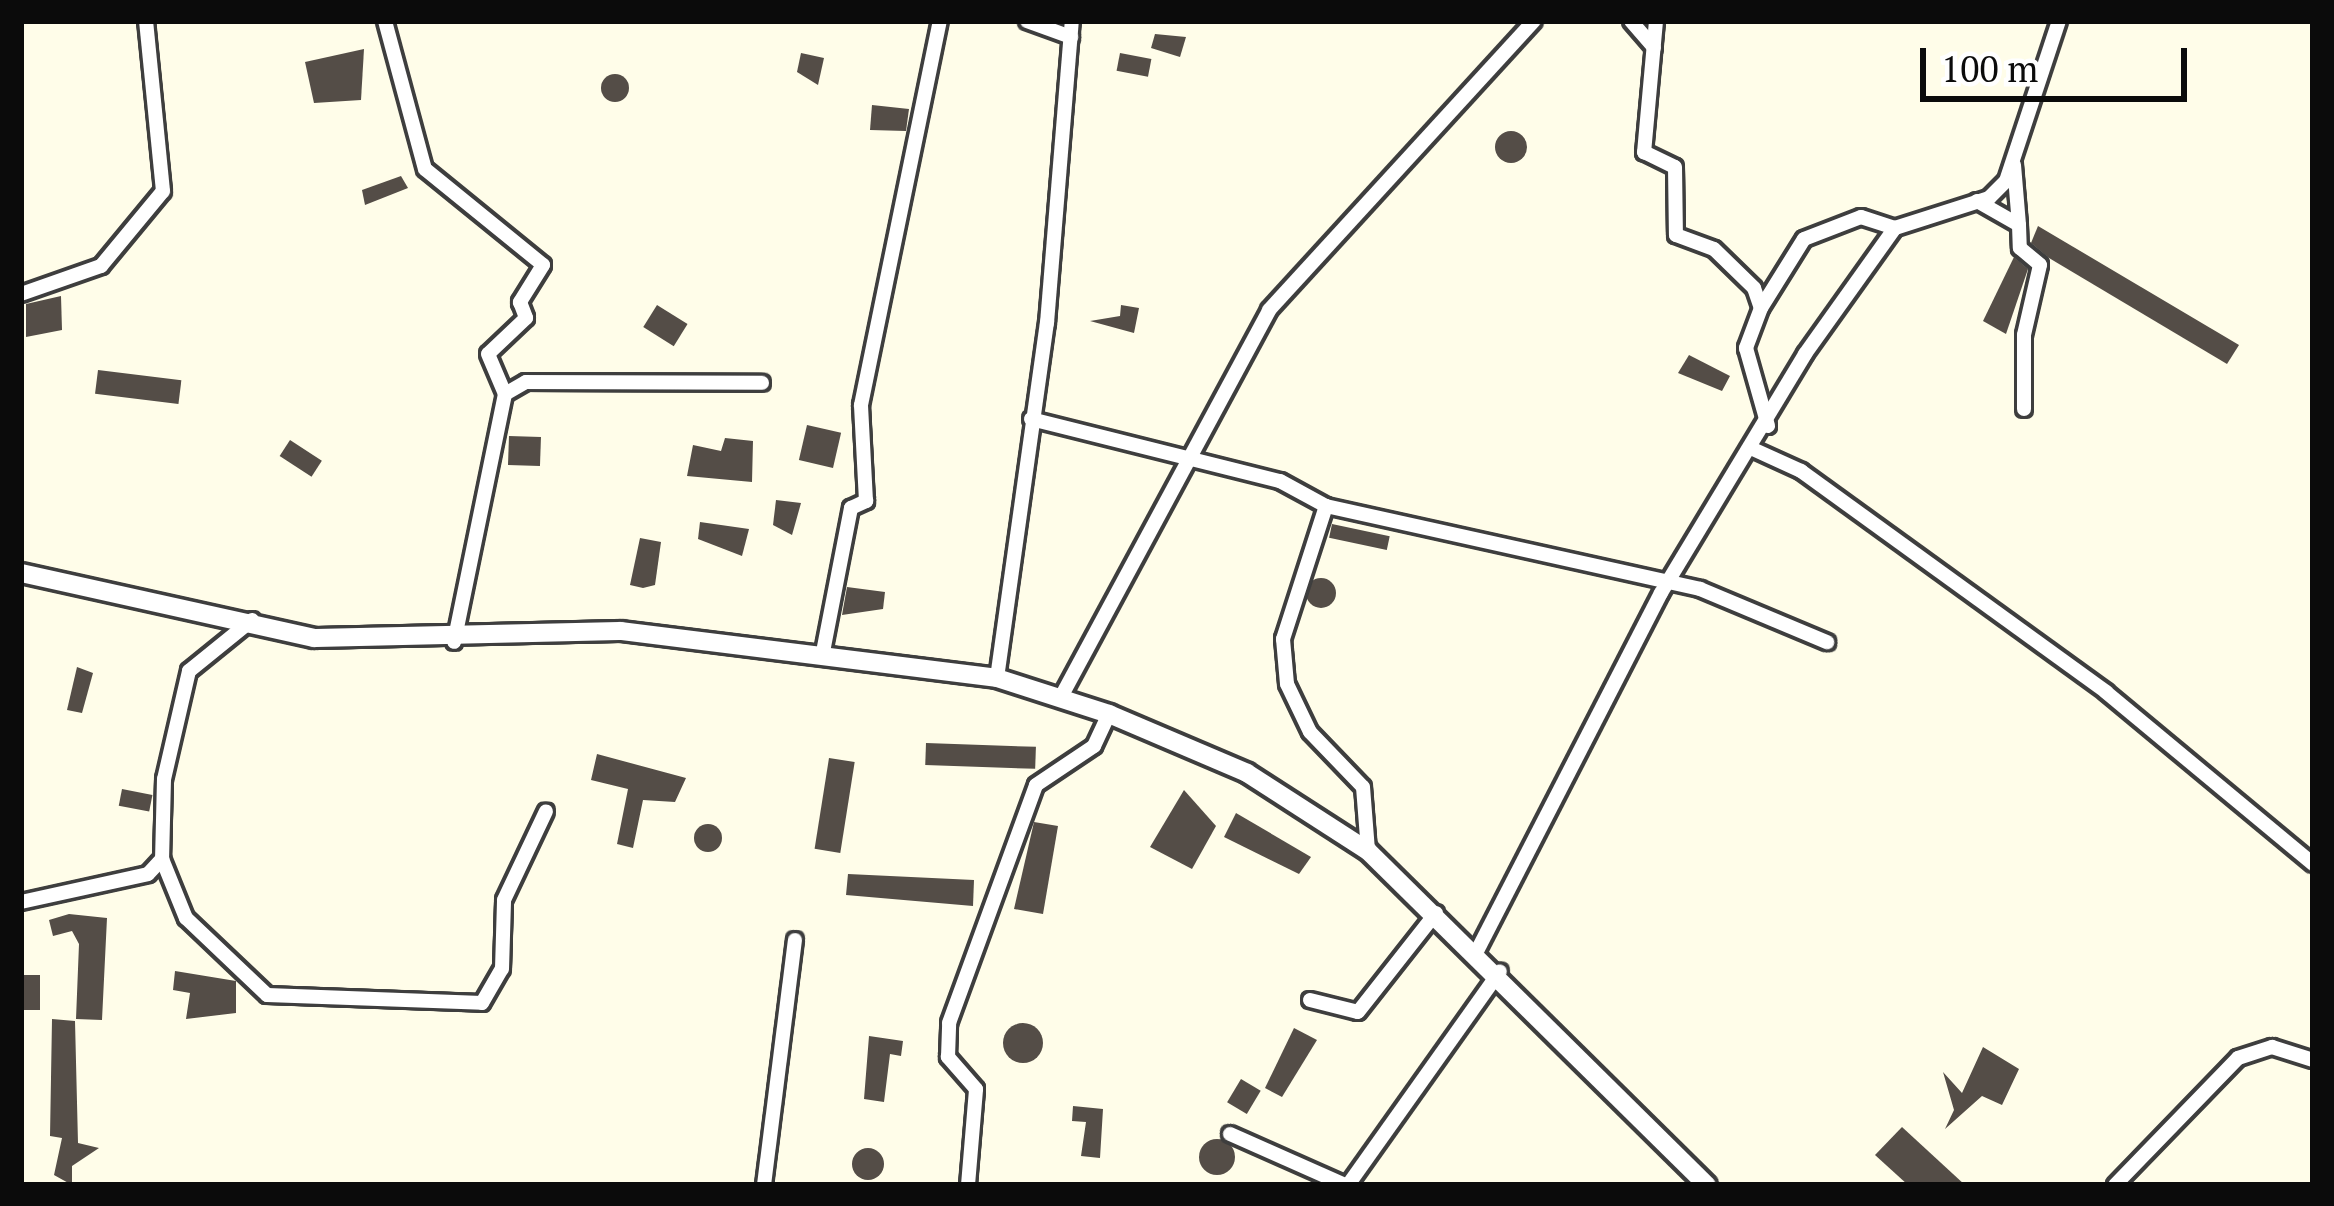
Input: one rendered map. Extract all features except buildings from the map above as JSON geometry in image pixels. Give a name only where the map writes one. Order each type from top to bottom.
[{"type":"street","points":[[21,294],[101,266],[163,191],[146,21]]},
{"type":"street","points":[[385,21],[425,169],[543,265],[520,302],[526,318],[488,355],[505,394],[454,642]]},
{"type":"street","points":[[823,652],[851,508],[866,502],[861,405],[940,21]]},
{"type":"street","points":[[997,678],[1067,151],[1072,29],[1027,21]]},
{"type":"street","points":[[1061,697],[1269,310],[1534,21]]},
{"type":"street","points":[[1631,21],[1654,46]]},
{"type":"street","points":[[1656,21],[1645,152],[1676,167],[1676,236],[1714,249],[1761,308]]},
{"type":"street","points":[[1768,426],[1746,348],[1761,308],[1804,238],[1861,217],[1894,228],[1978,201],[2006,182],[2060,21]]},
{"type":"street","points":[[2014,158],[2020,248],[2041,265],[2024,335],[2024,409]]},
{"type":"street","points":[[1978,201],[2019,225]]},
{"type":"street","points":[[1478,949],[1669,581],[1894,228]]},
{"type":"street","points":[[505,394],[526,382],[762,383]]},
{"type":"street","points":[[1030,419],[1190,455],[1326,506],[1669,581],[1778,614],[1827,642]]},
{"type":"street","points":[[1755,450],[1801,471],[2087,678],[2313,864]]},
{"type":"street","points":[[1326,506],[1283,639],[1287,684],[1310,732],[1363,787],[1368,851]]},
{"type":"street","points":[[21,573],[252,620],[314,638],[454,642],[621,631],[823,652],[997,678],[1109,714],[1247,773],[1368,851],[1478,949],[1707,1185]]},
{"type":"street","points":[[252,620],[189,671],[164,779],[162,859],[186,918],[267,995],[454,1007],[482,1003],[502,969],[503,900],[547,811]]},
{"type":"street","points":[[968,1185],[976,1090],[948,1058],[949,1024],[1036,785],[1094,746],[1109,714]]},
{"type":"street","points":[[21,902],[148,874],[162,859]]},
{"type":"street","points":[[1310,1000],[1358,1012],[1436,913]]},
{"type":"street","points":[[764,1185],[795,940]]},
{"type":"street","points":[[1230,1134],[1347,1185],[1499,971]]},
{"type":"street","points":[[2115,1185],[2238,1058],[2272,1047],[2313,1060]]}]
